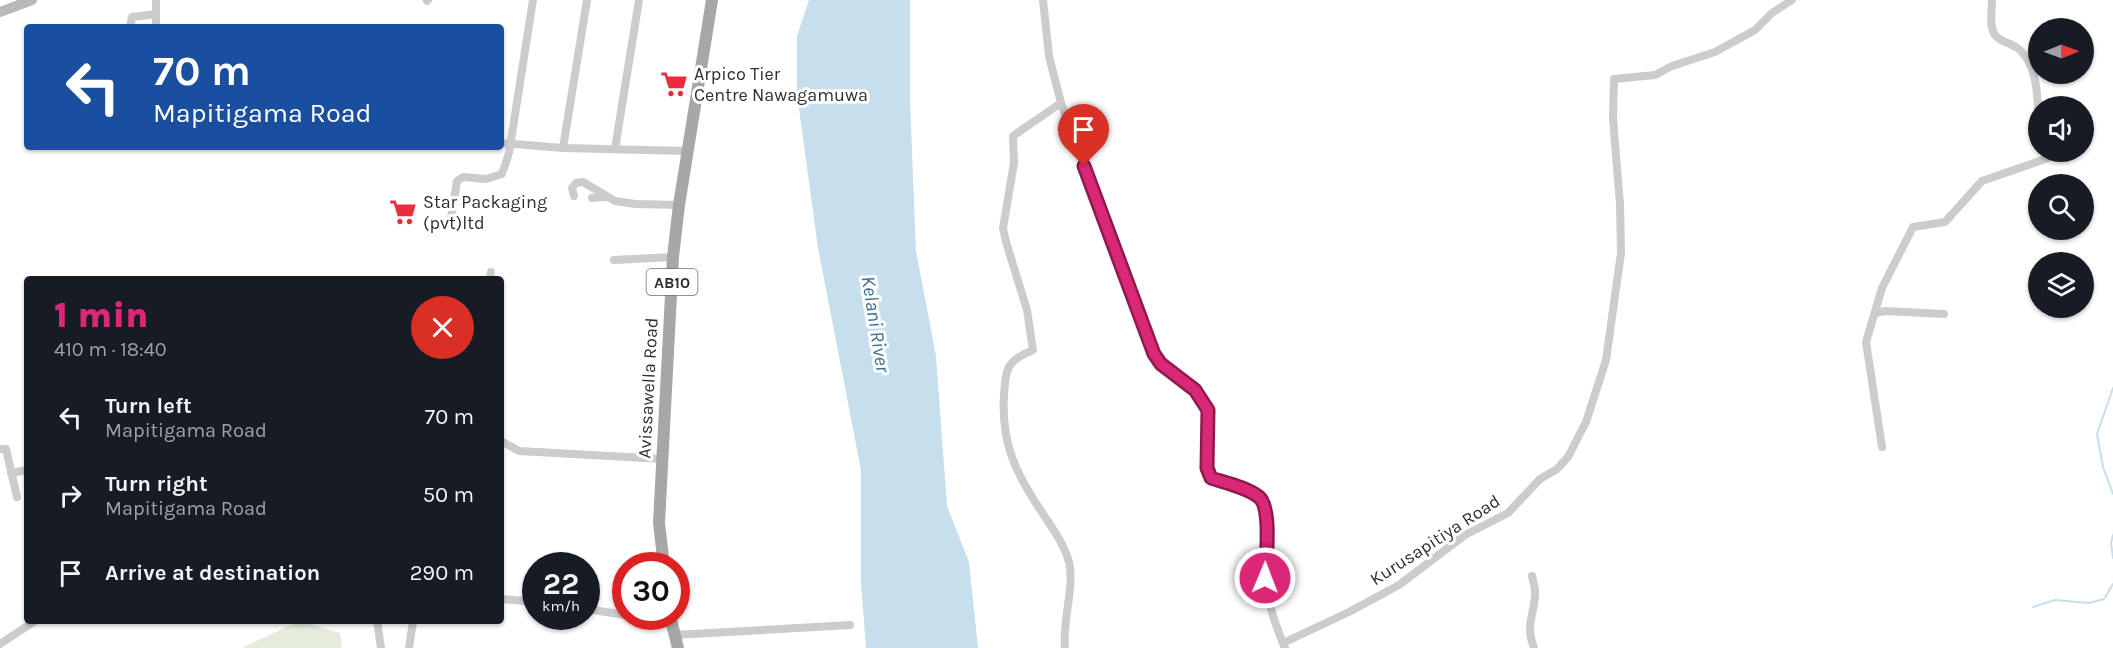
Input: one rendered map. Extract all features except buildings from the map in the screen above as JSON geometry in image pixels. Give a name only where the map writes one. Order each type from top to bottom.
[{"type":"main road","name":"Avissawella Road","points":[[662,552],[658,523],[674,257],[686,151],[712,0]]},
{"type":"main road","points":[[673,630],[678,648]]},
{"type":"street","points":[[0,12],[32,0]]},
{"type":"street","points":[[156,0],[156,24]]},
{"type":"street","points":[[450,225],[457,182],[463,177],[486,179],[502,174],[505,144],[533,0]]},
{"type":"street","points":[[563,148],[587,0]]},
{"type":"street","points":[[615,149],[639,0]]},
{"type":"street","points":[[1043,0],[1049,56],[1061,103],[1154,354],[1161,364],[1195,390],[1208,410],[1207,468],[1211,478],[1251,492],[1261,498],[1266,511],[1265,578],[1269,604],[1284,646]]},
{"type":"street","name":"Kurusapitiya Road","points":[[1284,646],[1399,585],[1465,535],[1508,513],[1540,479],[1557,469],[1568,457],[1586,422],[1606,360],[1622,253],[1613,118],[1614,79],[1655,75],[1672,66],[1715,52],[1755,30],[1792,0]]},
{"type":"street","points":[[1992,0],[1992,29],[1998,39],[2019,49],[2029,62],[2037,84],[2038,96]]},
{"type":"street","points":[[131,24],[132,17],[156,14]]},
{"type":"street","points":[[1061,103],[1013,136],[1014,163],[1003,228],[1005,242],[1027,310],[1033,350],[1016,357],[1006,372],[1003,413],[1008,452],[1029,494],[1062,543],[1068,561],[1071,578],[1064,631],[1065,648]]},
{"type":"street","points":[[505,144],[686,151]]},
{"type":"street","points":[[1882,447],[1866,342],[1882,288],[1913,227],[1945,222],[1982,181],[2037,162]]},
{"type":"street","points":[[574,196],[572,188],[576,183],[583,182],[615,201],[634,204],[679,205]]},
{"type":"street","points":[[591,198],[609,197]]},
{"type":"street","points":[[614,260],[674,257]]},
{"type":"street","points":[[1875,313],[1885,310],[1944,314]]},
{"type":"street","points":[[504,443],[519,451],[663,459]]},
{"type":"street","points":[[0,450],[6,449],[17,497]]},
{"type":"street","points":[[11,473],[24,471]]},
{"type":"street","points":[[1532,576],[1535,595],[1529,620],[1530,639],[1534,648]]},
{"type":"street","points":[[504,599],[522,601]]},
{"type":"street","points":[[0,644],[30,624]]},
{"type":"street","points":[[377,624],[381,648]]},
{"type":"street","points":[[409,648],[413,624]]},
{"type":"street","points":[[674,635],[850,625]]},
{"type":"green space","points":[[293,624],[309,624],[340,633],[342,648],[242,648]]},
{"type":"water","name":"Kelani River","points":[[809,0],[910,0],[910,102],[916,251],[936,356],[947,506],[969,562],[978,648],[866,648],[861,582],[861,470],[818,248],[797,94],[797,36]]},
{"type":"waterway","points":[[2113,388],[2097,434],[2103,467],[2113,494]]},
{"type":"waterway","points":[[2113,535],[2111,543],[2113,558]]},
{"type":"waterway","points":[[2033,607],[2055,600],[2089,603],[2104,599],[2113,584]]},
{"type":"place","name":"Arpico Tier Centre Nawagamuwa","points":[[674,84]]},
{"type":"place","name":"Star Packaging (pvt)ltd","points":[[403,212]]},
{"type":"route","points":[[1084,166],[1154,354],[1161,364],[1195,390],[1208,410],[1207,468],[1211,478],[1251,492],[1261,498],[1266,511],[1265,578]]}]
